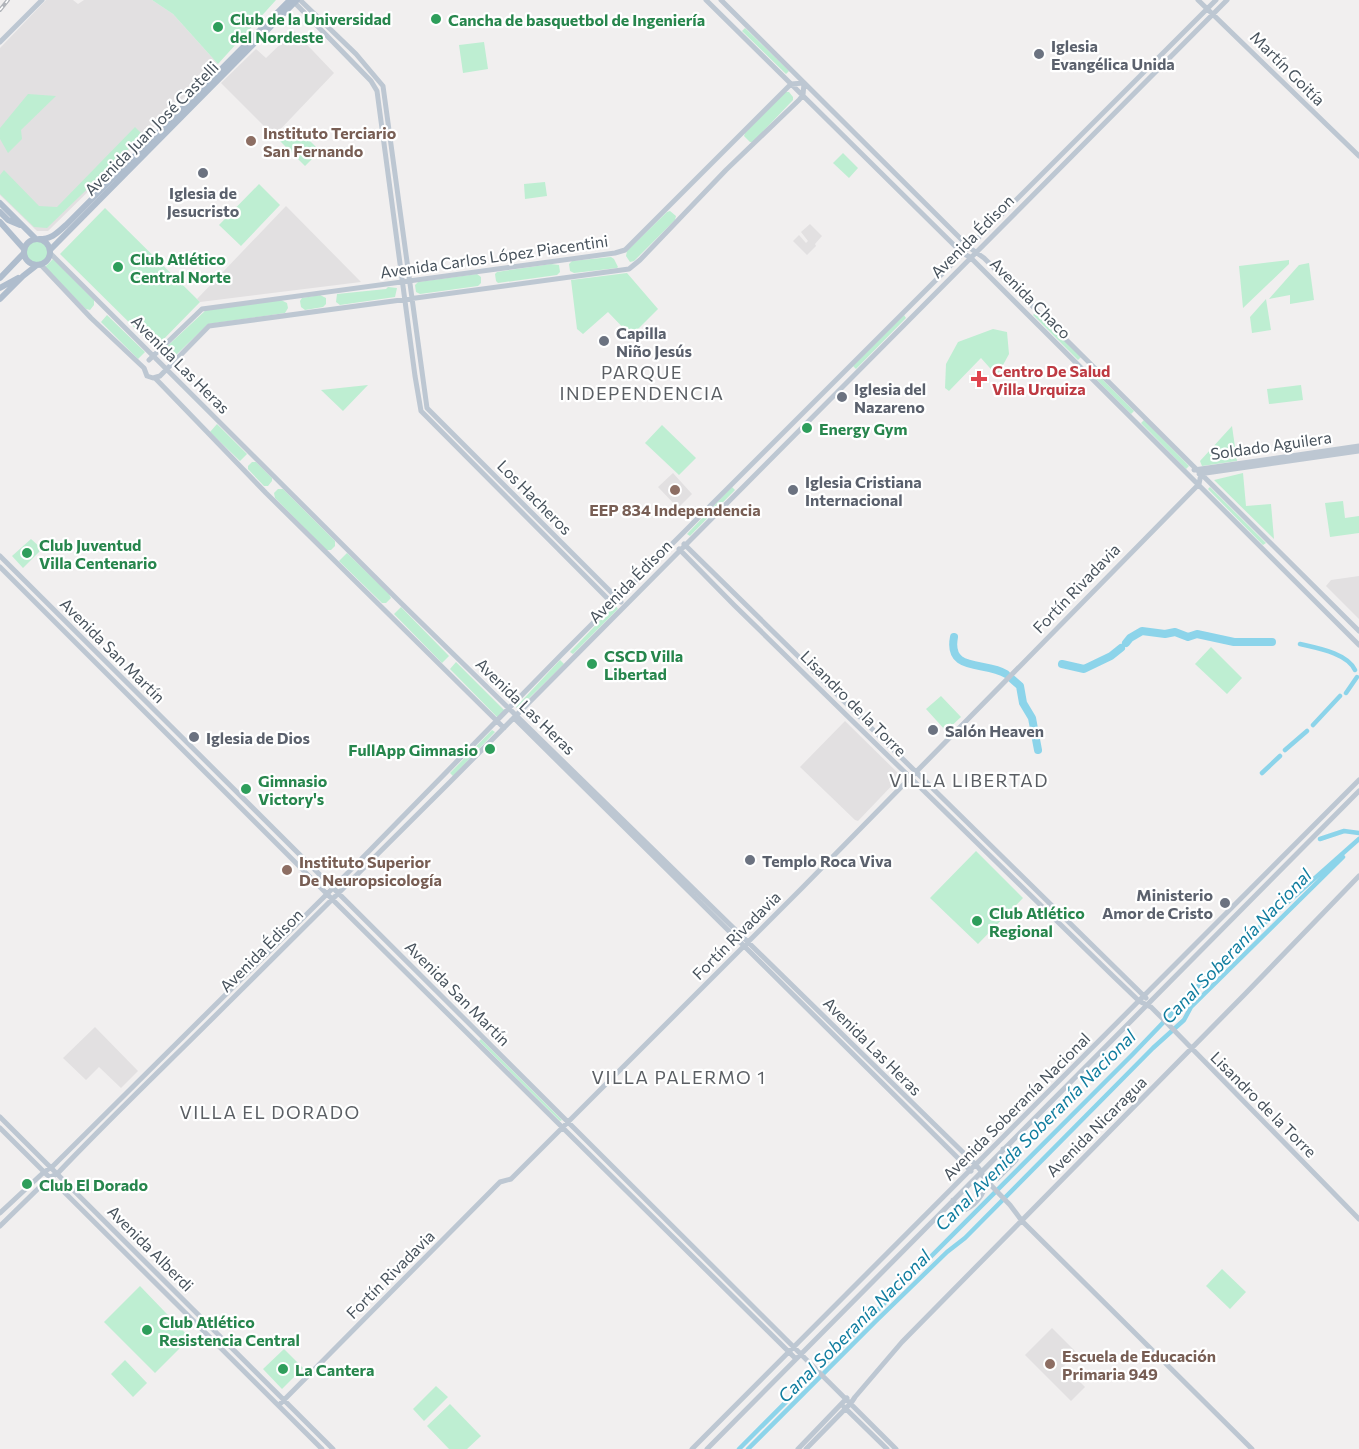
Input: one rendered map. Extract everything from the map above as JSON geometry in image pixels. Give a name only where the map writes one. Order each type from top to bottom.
[{"type":"main road","points":[[0,42],[42,0]]},
{"type":"main road","points":[[706,0],[962,254]]},
{"type":"main road","name":"Avenida Chaco","points":[[721,0],[1359,631]]},
{"type":"main road","name":"Martín Goitía","points":[[1198,0],[1359,156]]},
{"type":"main road","name":"Avenida Édison","points":[[335,890],[504,728],[970,256],[973,249],[1216,0]]},
{"type":"main road","name":"Avenida Édison","points":[[50,1177],[57,1174],[110,1118],[222,1009],[509,709],[962,254],[973,249],[1227,0]]},
{"type":"main road","points":[[295,1],[356,54],[383,86],[411,298]]},
{"type":"main road","points":[[295,1],[376,87],[404,299]]},
{"type":"main road","name":"Avenida Juan José Castelli","points":[[38,239],[53,236],[66,225],[295,1]]},
{"type":"main road","name":"Avenida Juan José Castelli","points":[[50,251],[295,1]]},
{"type":"main road","points":[[791,84],[804,83],[803,95]]},
{"type":"main road","name":"Avenida Carlos López Piacentini","points":[[153,378],[159,364],[202,309],[615,254],[625,250],[791,84]]},
{"type":"main road","name":"Avenida Carlos López Piacentini","points":[[144,368],[159,364],[209,326],[629,269],[803,95]]},
{"type":"main road","points":[[0,203],[23,226],[46,243],[50,251],[46,261],[2,286]]},
{"type":"main road","points":[[0,212],[8,220],[23,226]]},
{"type":"main road","points":[[8,220],[13,235]]},
{"type":"main road","points":[[0,222],[13,235],[24,251],[28,262],[39,265]]},
{"type":"main road","points":[[0,278],[24,251],[28,242],[38,239]]},
{"type":"main road","name":"Avenida Las Heras","points":[[50,251],[159,364],[973,1168],[1010,1205],[1022,1221],[1252,1449]]},
{"type":"main road","name":"Avenida Chaco","points":[[962,254],[970,256],[1359,645]]},
{"type":"main road","points":[[2,286],[13,265]]},
{"type":"main road","name":"Avenida Las Heras","points":[[39,265],[504,728]]},
{"type":"main road","points":[[0,298],[23,276]]},
{"type":"main road","name":"Los Hacheros","points":[[411,298],[427,408],[625,605]]},
{"type":"main road","name":"Los Hacheros","points":[[404,299],[421,411],[619,610]]},
{"type":"main road","name":"Soldado Aguilera","points":[[1189,473],[1359,448]]},
{"type":"main road","points":[[1199,472],[1199,484]]},
{"type":"main road","name":"Fortín Rivadavia","points":[[279,1405],[500,1182],[512,1179],[563,1129],[1199,484]]},
{"type":"main road","name":"Lisandro de la Torre","points":[[677,541],[685,544],[1145,995],[1149,1005]]},
{"type":"main road","name":"Lisandro de la Torre","points":[[677,541],[680,549],[734,605],[1139,1001],[1149,1005],[1359,1219]]},
{"type":"main road","name":"Avenida San Martín","points":[[0,555],[897,1449]]},
{"type":"main road","name":"Avenida San Martín","points":[[0,567],[795,1358]]},
{"type":"main road","name":"Avenida Soberanía Nacional","points":[[692,1449],[1359,780]]},
{"type":"main road","name":"Avenida Soberanía Nacional","points":[[707,1449],[953,1200],[981,1176],[1003,1149],[1149,1005],[1359,791]]},
{"type":"main road","name":"Avenida Nicaragua","points":[[798,1449],[855,1396],[902,1342],[1359,876]]},
{"type":"main road","name":"Avenida Édison","points":[[0,1214],[52,1167],[330,896]]},
{"type":"main road","points":[[1039,1102],[1073,1079]]},
{"type":"main road","name":"Avenida Alberdi","points":[[0,1117],[333,1449]]},
{"type":"main road","name":"Avenida Alberdi","points":[[0,1128],[322,1449]]},
{"type":"main road","points":[[953,1200],[957,1210],[965,1211],[983,1193],[981,1176],[997,1179],[1016,1160],[1014,1150],[1003,1149]]},
{"type":"main road","points":[[0,1226],[50,1177]]},
{"type":"main road","points":[[873,1280],[899,1243]]},
{"type":"main road","points":[[843,1406],[887,1449]]},
{"type":"main road","name":"Avenida Nicaragua","points":[[806,1449],[843,1406]]},
{"type":"shaded area","points":[[46,0],[73,0],[78,4],[84,0],[152,0],[173,14],[218,64],[48,231],[37,231],[0,195],[0,48]]},
{"type":"shaded area","points":[[294,31],[334,73],[274,136],[221,83],[256,49],[266,58]]},
{"type":"shaded area","points":[[286,206],[361,282],[200,302],[197,299]]},
{"type":"shaded area","points":[[810,224],[822,236],[807,255],[793,241],[799,235],[806,243],[808,241],[801,232]]},
{"type":"shaded area","name":"EEP 834 Independencia","points":[[673,473],[692,494],[678,508],[658,487]]},
{"type":"shaded area","points":[[1359,576],[1359,619],[1326,586],[1331,580]]},
{"type":"shaded area","points":[[845,721],[901,776],[858,821],[800,767]]},
{"type":"shaded area","points":[[95,1027],[138,1071],[121,1088],[99,1067],[86,1080],[63,1058]]},
{"type":"shaded area","name":"Escuela de Educación Primaria 949","points":[[1052,1328],[1077,1353],[1064,1366],[1085,1387],[1071,1401],[1025,1355]]},
{"type":"green space","name":"Club de la Universidad del Nordeste","points":[[152,0],[276,0],[218,64],[173,14]]},
{"type":"green space","points":[[745,28],[789,71],[786,74],[742,31]]},
{"type":"green space","points":[[484,42],[488,69],[463,73],[459,45]]},
{"type":"green space","points":[[785,92],[789,92],[793,100],[753,142],[750,142],[744,136],[745,133]]},
{"type":"green space","points":[[28,94],[56,96],[21,130],[22,139],[8,153],[0,139],[0,128]]},
{"type":"green space","points":[[295,126],[320,151],[305,166],[280,141]]},
{"type":"green space","points":[[135,127],[143,135],[47,228],[34,227],[0,194],[0,175],[4,170],[39,206],[57,207]]},
{"type":"green space","points":[[843,153],[858,168],[849,178],[833,163]]},
{"type":"green space","points":[[545,182],[547,196],[525,199],[524,184]]},
{"type":"green space","points":[[259,184],[280,205],[241,246],[219,225]]},
{"type":"green space","name":"Club Atlético Central Norte","points":[[105,208],[200,302],[155,348],[60,254]]},
{"type":"green space","points":[[670,211],[676,216],[675,220],[634,261],[630,262],[626,256],[627,251]]},
{"type":"green space","points":[[33,241],[41,241],[48,248],[48,256],[41,263],[33,263],[26,256],[26,248]]},
{"type":"green space","points":[[611,257],[617,268],[574,273],[570,271],[569,264],[572,261]]},
{"type":"green space","points":[[53,259],[94,300],[94,305],[90,310],[86,309],[45,267]]},
{"type":"green space","points":[[1289,260],[1289,264],[1243,308],[1239,266]]},
{"type":"green space","points":[[1309,263],[1314,300],[1290,304],[1290,295],[1269,299],[1299,265]]},
{"type":"green space","points":[[551,264],[559,265],[560,272],[557,275],[498,283],[496,281],[497,272]]},
{"type":"green space","points":[[627,273],[658,309],[631,336],[608,312],[583,334],[577,329],[571,280]]},
{"type":"green space","points":[[477,274],[481,277],[481,283],[478,286],[420,294],[416,292],[415,285],[418,282]]},
{"type":"green space","points":[[388,287],[397,288],[395,297],[340,305],[336,302],[337,294]]},
{"type":"green space","points":[[320,295],[326,298],[326,304],[323,307],[305,310],[301,307],[302,298]]},
{"type":"green space","points":[[1266,299],[1271,330],[1252,333],[1250,317]]},
{"type":"green space","points":[[281,300],[287,303],[288,308],[285,313],[208,324],[173,358],[167,360],[163,357],[162,351],[206,310]]},
{"type":"green space","points":[[1036,312],[1081,357],[1078,360],[1033,315]]},
{"type":"green space","points":[[107,315],[145,352],[138,359],[101,322]]},
{"type":"green space","points":[[904,315],[906,318],[856,369],[853,366]]},
{"type":"green space","points":[[993,329],[1007,332],[1009,354],[997,376],[981,358],[949,391],[945,388],[946,364],[958,342]]},
{"type":"green space","points":[[1089,366],[1134,411],[1131,414],[1086,369]]},
{"type":"green space","points":[[368,385],[343,411],[321,390]]},
{"type":"green space","points":[[1301,385],[1303,400],[1269,404],[1267,389]]},
{"type":"green space","points":[[1144,420],[1189,466],[1186,469],[1141,423]]},
{"type":"green space","points":[[217,424],[247,454],[240,461],[210,432]]},
{"type":"green space","points":[[662,425],[696,458],[679,475],[645,443]]},
{"type":"green space","points":[[1232,426],[1237,461],[1202,466],[1200,461]]},
{"type":"green space","points":[[252,462],[256,462],[272,478],[268,486],[264,486],[248,469]]},
{"type":"green space","points":[[1243,473],[1246,506],[1271,504],[1274,539],[1214,480]]},
{"type":"green space","points":[[732,487],[735,490],[690,536],[687,534]]},
{"type":"green space","points":[[1210,487],[1266,543],[1263,545],[1208,489]]},
{"type":"green space","points":[[278,489],[283,489],[335,541],[335,546],[331,550],[326,550],[275,498],[274,493]]},
{"type":"green space","points":[[1343,501],[1345,518],[1359,516],[1359,533],[1330,537],[1325,503]]},
{"type":"green space","name":"Club Juventud Villa Centenario","points":[[31,539],[42,549],[23,568],[12,556]]},
{"type":"green space","points":[[347,553],[389,594],[391,598],[386,603],[382,603],[339,561]]},
{"type":"green space","points":[[615,605],[618,609],[573,654],[570,652]]},
{"type":"green space","points":[[401,607],[449,656],[442,663],[394,614]]},
{"type":"green space","points":[[1211,647],[1242,678],[1227,694],[1195,664]]},
{"type":"green space","points":[[560,660],[564,664],[518,709],[516,707]]},
{"type":"green space","points":[[456,662],[505,711],[498,718],[450,669]]},
{"type":"green space","points":[[941,696],[961,717],[946,731],[926,709]]},
{"type":"green space","points":[[492,730],[495,732],[453,776],[450,773]]},
{"type":"green space","name":"Club Atlético Regional","points":[[976,851],[1023,898],[978,944],[930,898]]},
{"type":"green space","points":[[481,1039],[562,1120],[560,1121],[479,1041]]},
{"type":"green space","points":[[1222,1269],[1246,1292],[1230,1309],[1206,1286]]},
{"type":"green space","name":"Club Atlético Resistencia Central","points":[[140,1286],[190,1338],[155,1373],[104,1322]]},
{"type":"green space","name":"La Cantera","points":[[284,1349],[303,1368],[282,1389],[263,1369]]},
{"type":"green space","points":[[125,1360],[147,1383],[133,1397],[111,1374]]},
{"type":"green space","points":[[436,1386],[448,1397],[424,1421],[413,1409]]},
{"type":"green space","points":[[450,1404],[481,1436],[467,1449],[449,1449],[427,1426]]},
{"type":"waterway","points":[[1126,643],[1142,631],[1165,634],[1175,632],[1188,637],[1197,634],[1234,642],[1272,642]]},
{"type":"waterway","points":[[954,637],[953,648],[956,656],[962,661],[1006,674]]},
{"type":"waterway","points":[[1300,644],[1339,655],[1355,670]]},
{"type":"waterway","points":[[1062,664],[1084,669],[1111,656],[1121,648]]},
{"type":"waterway","points":[[1346,693],[1357,677]]},
{"type":"waterway","points":[[1012,679],[1020,686],[1023,703],[1032,718],[1038,750]]},
{"type":"waterway","points":[[1313,725],[1340,696]]},
{"type":"waterway","points":[[1285,750],[1307,731]]},
{"type":"waterway","points":[[1262,773],[1280,756]]},
{"type":"waterway","points":[[1320,839],[1344,831],[1359,833]]},
{"type":"waterway","name":"Canal Avenida Soberanía Nacional","points":[[739,1449],[1133,1054],[1226,957],[1359,839]]},
{"type":"waterway","name":"Canal Soberanía Nacional","points":[[748,1449],[876,1321],[947,1252],[965,1238],[1153,1048],[1184,1020],[1191,1007],[1343,857]]},
{"type":"railway","points":[[0,10],[8,0]]},
{"type":"place","name":"Cancha de basquetbol de Ingeniería","points":[[436,19]]},
{"type":"place","name":"Club de la Universidad del Nordeste","points":[[218,27]]},
{"type":"place","name":"Iglesia Evangélica Unida","points":[[1039,54]]},
{"type":"place","name":"Instituto Terciario San Fernando","points":[[251,141]]},
{"type":"place","name":"Iglesia de Jesucristo","points":[[203,173]]},
{"type":"place","name":"Club Atlético Central Norte","points":[[118,267]]},
{"type":"place","name":"Capilla Niño Jesús","points":[[604,341]]},
{"type":"place","name":"Centro De Salud Villa Urquiza","points":[[979,379]]},
{"type":"place","name":"Iglesia del Nazareno","points":[[842,397]]},
{"type":"place","name":"Energy Gym","points":[[807,428]]},
{"type":"place","name":"EEP 834 Independencia","points":[[675,490]]},
{"type":"place","name":"Iglesia Cristiana Internacional","points":[[793,490]]},
{"type":"place","name":"Club Juventud Villa Centenario","points":[[27,553]]},
{"type":"place","name":"CSCD Villa Libertad","points":[[592,664]]},
{"type":"place","name":"Salón Heaven","points":[[933,730]]},
{"type":"place","name":"Iglesia de Dios","points":[[194,737]]},
{"type":"place","name":"FullApp Gimnasio","points":[[490,749]]},
{"type":"place","name":"Gimnasio Victory's","points":[[246,789]]},
{"type":"place","name":"Templo Roca Viva","points":[[750,860]]},
{"type":"place","name":"Instituto Superior De Neuropsicología","points":[[287,870]]},
{"type":"place","name":"Ministerio Amor de Cristo","points":[[1225,903]]},
{"type":"place","name":"Club Atlético Regional","points":[[977,921]]},
{"type":"place","name":"Club El Dorado","points":[[27,1184]]},
{"type":"place","name":"Club Atlético Resistencia Central","points":[[147,1330]]},
{"type":"place","name":"Escuela de Educación Primaria 949","points":[[1050,1364]]},
{"type":"place","name":"La Cantera","points":[[283,1369]]},
{"type":"district","name":"PARQUE INDEPENDENCIA","points":[[642,382]]},
{"type":"district","name":"VILLA LIBERTAD","points":[[969,780]]},
{"type":"district","name":"VILLA PALERMO 1","points":[[679,1077]]},
{"type":"district","name":"VILLA EL DORADO","points":[[270,1112]]}]
